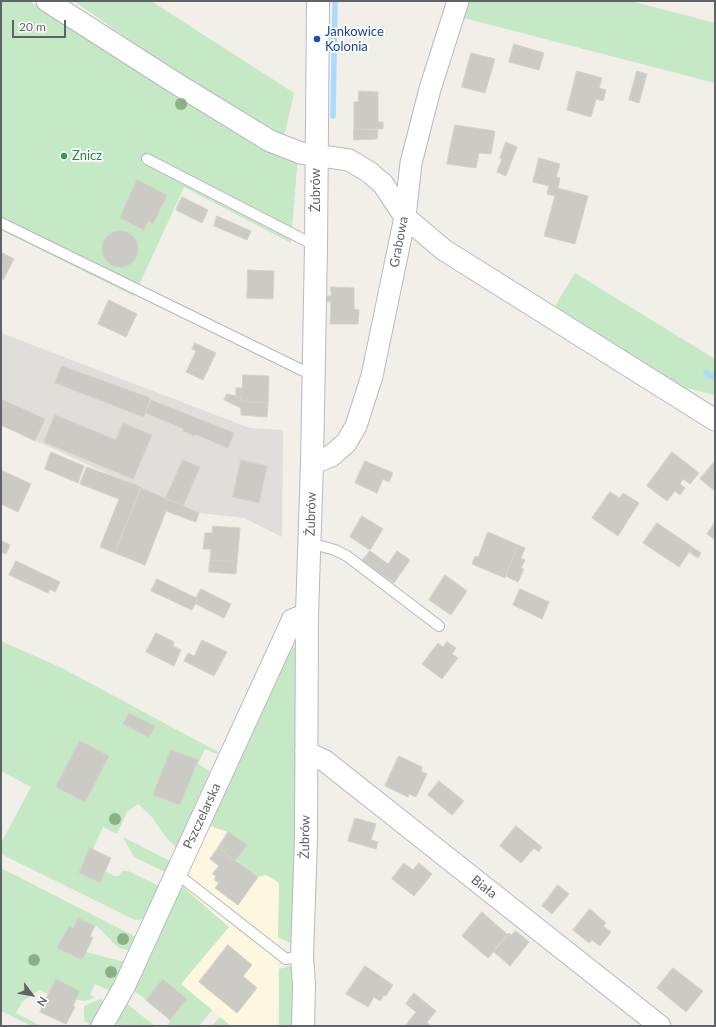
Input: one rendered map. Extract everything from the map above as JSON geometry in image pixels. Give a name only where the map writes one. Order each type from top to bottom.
[{"type":"main road","name":"Żubrów","points":[[303,1026],[304,985],[302,956],[306,838],[307,614],[314,376],[318,1]]},
{"type":"street","points":[[47,1],[270,141],[301,153],[349,160],[369,172],[382,184],[405,216],[444,250],[715,420]]},
{"type":"street","name":"Grabowa","points":[[312,464],[331,456],[346,443],[356,426],[372,376],[405,216],[411,163],[430,89],[458,1]]},
{"type":"street","name":"Pszczelarska","points":[[102,1026],[124,987],[292,620],[307,614]]},
{"type":"street","name":"Biała","points":[[306,752],[325,761],[660,1026]]},
{"type":"lane","points":[[147,159],[316,246]]},
{"type":"lane","points":[[1,223],[314,376]]},
{"type":"lane","points":[[310,543],[335,550],[348,556],[439,626]]},
{"type":"lane","points":[[176,873],[286,959],[302,956]]},
{"type":"shaded area","points":[[1,333],[250,428],[283,430],[282,537],[244,518],[199,513],[124,481],[1,425]]},
{"type":"shaded area","points":[[283,662],[277,1026],[231,1026],[181,984],[178,896]]},
{"type":"green space","points":[[1,1],[29,1],[269,145],[298,155],[291,243],[184,187],[134,296],[1,230]]},
{"type":"green space","points":[[74,1],[151,1],[294,93],[284,137],[169,68]]},
{"type":"green space","points":[[461,1],[631,1],[715,23],[715,83],[456,16]]},
{"type":"green space","points":[[575,273],[715,359],[715,395],[686,388],[555,306]]},
{"type":"green space","points":[[1,641],[62,668],[218,752],[217,754],[205,749],[198,764],[210,771],[176,848],[165,836],[151,816],[138,804],[127,812],[117,834],[103,827],[93,849],[90,849],[79,873],[99,883],[105,871],[114,876],[119,876],[122,871],[128,871],[159,886],[144,919],[135,920],[1,854],[1,843],[31,787],[1,771]]},
{"type":"green space","points":[[298,646],[293,944],[278,937],[279,883],[266,875],[258,877],[236,860],[246,845],[228,832],[210,826],[283,662],[285,649]]},
{"type":"green space","points":[[123,837],[170,861],[165,872],[134,857]]},
{"type":"green space","points":[[1,868],[136,937],[130,950],[125,950],[116,945],[96,926],[78,918],[73,928],[69,926],[58,947],[82,960],[86,952],[124,962],[111,991],[95,984],[90,995],[95,997],[81,1001],[76,999],[80,991],[56,979],[48,994],[39,990],[22,1002],[16,1013],[41,1026],[32,1026],[1,1011]]},
{"type":"green space","points":[[182,886],[229,927],[181,984],[212,1010],[199,1026],[168,1026],[170,1020],[187,999],[163,979],[146,1000],[133,990]]},
{"type":"green space","points":[[294,965],[292,1026],[279,1026],[279,969]]},
{"type":"green space","points":[[100,999],[106,1002],[94,1026],[88,1026],[89,1023],[84,1021],[84,1006]]},
{"type":"green space","points":[[126,1003],[155,1026],[120,1026],[115,1023]]},
{"type":"green space","points":[[220,1017],[231,1026],[212,1026]]},
{"type":"building","points":[[514,44],[544,53],[539,70],[509,62]]},
{"type":"building","points":[[471,53],[495,59],[485,93],[462,87]]},
{"type":"building","points":[[577,71],[602,78],[599,88],[606,90],[603,101],[596,99],[591,117],[567,110]]},
{"type":"building","points":[[637,71],[647,74],[639,103],[629,100]]},
{"type":"building","points":[[359,91],[378,92],[378,122],[383,122],[383,129],[354,129],[354,102],[358,102]]},
{"type":"building","points":[[455,125],[495,131],[491,154],[479,153],[476,168],[447,164]]},
{"type":"building","points":[[354,129],[378,130],[377,139],[354,140]]},
{"type":"building","points":[[506,142],[517,147],[506,176],[497,172]]},
{"type":"building","points":[[539,158],[560,164],[556,177],[560,178],[558,188],[588,196],[575,244],[544,236],[555,196],[547,194],[549,186],[533,182]]},
{"type":"building","points":[[137,180],[167,195],[153,224],[148,221],[144,230],[120,218]]},
{"type":"building","points":[[182,197],[208,210],[202,223],[176,210]]},
{"type":"building","points":[[217,216],[251,231],[247,240],[214,226]]},
{"type":"building","points":[[120,231],[130,234],[135,239],[138,249],[135,259],[130,264],[120,267],[110,264],[105,259],[102,249],[105,239],[110,234]]},
{"type":"building","points":[[1,252],[14,259],[3,280],[1,279]]},
{"type":"building","points":[[248,270],[274,271],[273,299],[247,298]]},
{"type":"building","points":[[331,287],[354,288],[354,309],[359,310],[358,324],[330,324],[331,301],[327,302],[327,296],[331,296]]},
{"type":"building","points":[[109,300],[137,314],[126,337],[98,324]]},
{"type":"building","points":[[195,343],[216,353],[203,380],[186,372],[196,351],[192,349]]},
{"type":"building","points":[[62,366],[150,398],[144,417],[55,383]]},
{"type":"building","points":[[243,375],[269,376],[268,403],[241,401],[241,397],[236,397],[236,388],[242,388]]},
{"type":"building","points":[[227,394],[241,397],[241,401],[268,403],[267,417],[241,415],[241,408],[224,400]]},
{"type":"building","points":[[1,399],[45,419],[35,441],[1,425]]},
{"type":"building","points":[[151,400],[234,433],[228,448],[195,434],[195,436],[183,431],[184,429],[146,413]]},
{"type":"building","points":[[55,415],[116,440],[123,423],[152,435],[133,479],[44,442]]},
{"type":"building","points":[[51,452],[84,466],[78,483],[45,469]]},
{"type":"building","points":[[672,452],[699,473],[690,484],[683,479],[680,484],[685,488],[680,495],[675,491],[667,501],[647,486]]},
{"type":"building","points":[[183,460],[200,467],[183,506],[166,498]]},
{"type":"building","points":[[241,460],[267,466],[259,503],[233,497]]},
{"type":"building","points":[[365,461],[393,473],[389,482],[383,479],[377,493],[355,483]]},
{"type":"building","points":[[714,462],[715,463],[715,491],[700,479]]},
{"type":"building","points":[[87,467],[141,487],[115,553],[100,547],[119,499],[80,484]]},
{"type":"building","points":[[3,471],[31,484],[18,512],[1,504],[1,474]]},
{"type":"building","points":[[141,488],[199,513],[196,522],[166,511],[145,565],[115,553]]},
{"type":"building","points":[[610,492],[620,498],[623,493],[639,503],[618,536],[592,518]]},
{"type":"building","points":[[362,516],[383,529],[370,550],[350,537]]},
{"type":"building","points":[[715,522],[715,540],[707,534]]},
{"type":"building","points":[[657,523],[701,553],[698,558],[689,552],[679,567],[643,543]]},
{"type":"building","points":[[213,526],[240,528],[237,562],[210,560],[211,549],[203,549],[205,533],[212,533]]},
{"type":"building","points":[[488,532],[518,545],[505,578],[472,564],[475,556],[478,557]]},
{"type":"building","points":[[1,541],[10,545],[6,554],[1,552]]},
{"type":"building","points":[[518,545],[525,548],[521,558],[525,560],[521,568],[524,569],[518,582],[506,576]]},
{"type":"building","points":[[370,551],[388,564],[397,551],[410,560],[394,583],[362,561]]},
{"type":"building","points":[[210,560],[237,562],[236,574],[209,572]]},
{"type":"building","points":[[16,561],[60,582],[55,592],[50,589],[48,593],[9,575]]},
{"type":"building","points":[[445,575],[467,591],[451,615],[429,600]]},
{"type":"building","points":[[157,579],[198,599],[192,610],[151,591]]},
{"type":"building","points":[[201,589],[231,604],[224,618],[196,604],[198,599],[196,598]]},
{"type":"building","points":[[520,589],[549,602],[542,619],[513,605]]},
{"type":"building","points":[[156,633],[174,642],[173,646],[181,650],[174,666],[146,652]]},
{"type":"building","points":[[202,640],[227,652],[214,676],[184,661],[188,653],[194,656]]},
{"type":"building","points":[[447,642],[456,648],[452,654],[458,658],[442,679],[422,664],[438,643],[443,647]]},
{"type":"building","points":[[129,713],[155,726],[149,737],[123,724]]},
{"type":"building","points":[[80,741],[109,756],[85,802],[56,787]]},
{"type":"building","points":[[171,750],[198,760],[180,805],[153,795]]},
{"type":"building","points":[[399,756],[422,767],[421,771],[427,774],[416,797],[409,794],[408,797],[385,786]]},
{"type":"building","points":[[439,781],[464,801],[452,815],[428,795]]},
{"type":"building","points":[[355,818],[376,824],[371,840],[378,842],[376,849],[348,841]]},
{"type":"building","points":[[516,826],[542,847],[539,852],[534,848],[521,863],[500,846]]},
{"type":"building","points":[[228,832],[247,845],[235,861],[218,848]]},
{"type":"building","points":[[90,848],[111,858],[100,883],[79,873]]},
{"type":"building","points":[[218,848],[258,877],[238,905],[215,888],[219,883],[214,880],[216,876],[212,874],[219,866],[210,859]]},
{"type":"building","points":[[404,863],[413,870],[419,863],[432,874],[414,896],[392,879]]},
{"type":"building","points":[[558,885],[569,894],[552,914],[542,906]]},
{"type":"building","points":[[590,909],[606,923],[603,926],[611,932],[600,946],[592,940],[589,943],[573,930]]},
{"type":"building","points":[[482,912],[508,935],[488,958],[462,936]]},
{"type":"building","points":[[78,918],[95,926],[90,936],[93,938],[82,960],[57,948],[69,926],[73,928]]},
{"type":"building","points":[[516,931],[529,942],[510,966],[493,951],[509,933],[511,935]]},
{"type":"building","points":[[228,945],[252,965],[243,976],[257,988],[237,1013],[199,982]]},
{"type":"building","points":[[365,966],[393,985],[386,996],[384,995],[380,1001],[374,997],[368,1007],[346,994]]},
{"type":"building","points":[[673,968],[703,991],[686,1012],[657,988]]},
{"type":"building","points":[[56,979],[80,991],[73,1006],[75,1007],[66,1024],[40,1012]]},
{"type":"building","points":[[163,979],[187,999],[170,1020],[146,1000]]},
{"type":"building","points":[[414,993],[436,1011],[427,1022],[431,1026],[405,1026],[416,1012],[406,1004]]},
{"type":"waterway","points":[[333,116],[335,1]]},
{"type":"waterway","points":[[706,373],[715,378]]},
{"type":"place","name":"Jankowice Kolonia","points":[[317,39]]},
{"type":"place","name":"Znicz","points":[[64,156]]}]
